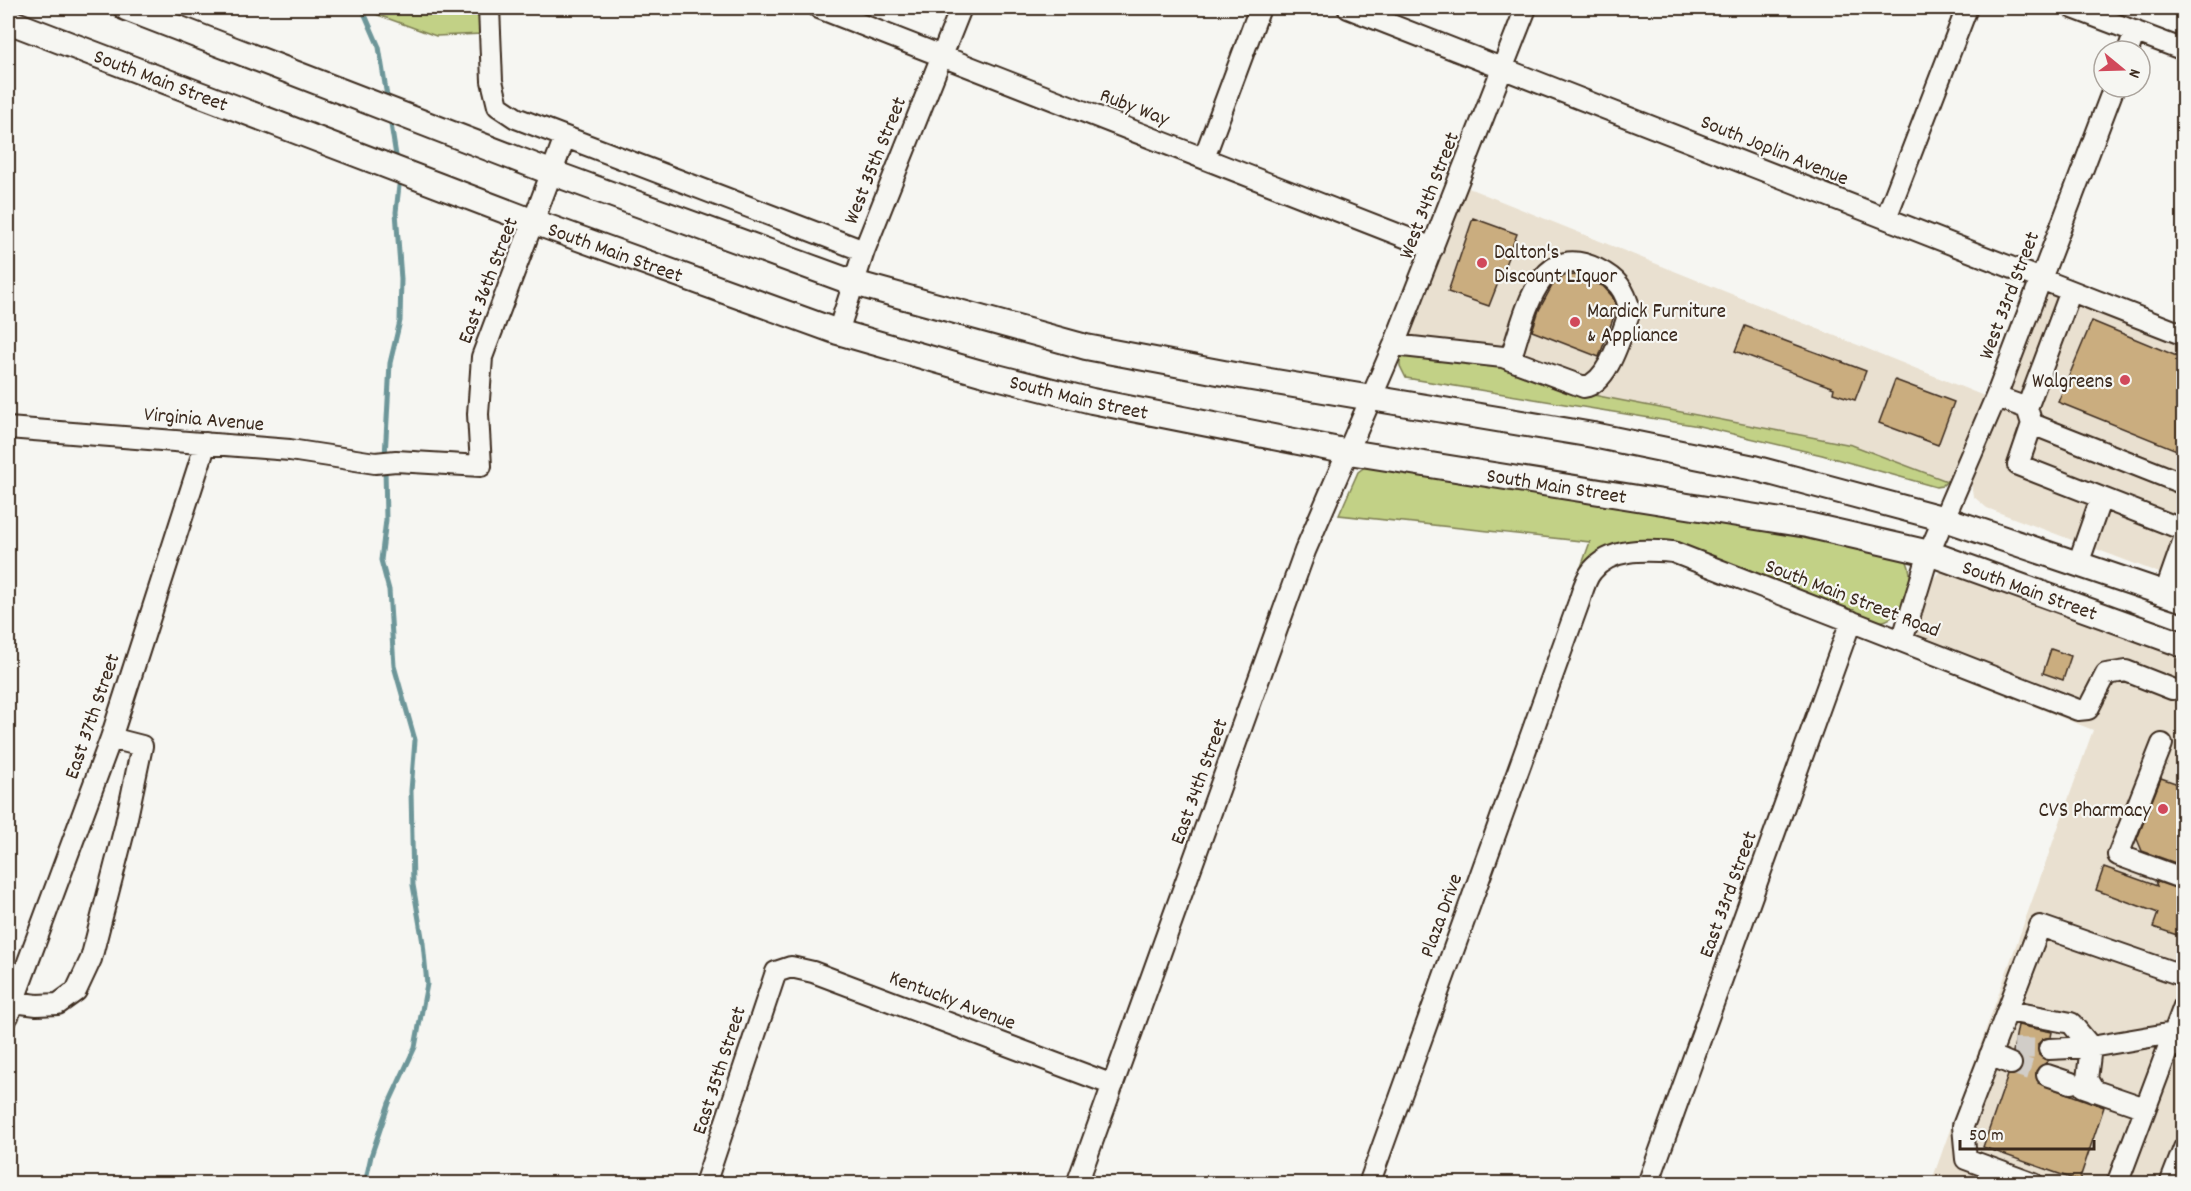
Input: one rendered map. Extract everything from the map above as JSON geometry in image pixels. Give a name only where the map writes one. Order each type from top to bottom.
[{"type":"main road","name":"South Main Street","points":[[126,8],[553,173],[854,283],[1086,347],[1593,435],[1754,468],[1945,519],[2174,597]]},
{"type":"main road","name":"South Main Street","points":[[10,20],[534,222],[838,332],[1092,401],[1349,452],[1807,525],[1929,553],[2184,645]]},
{"type":"street","points":[[489,8],[492,81],[498,106],[516,118],[864,251]]},
{"type":"street","name":"Ruby Way","points":[[819,8],[1433,248]]},
{"type":"street","name":"West 35th Street","points":[[838,332],[864,251],[961,8]]},
{"type":"street","points":[[1204,159],[1260,8]]},
{"type":"street","name":"South Joplin Avenue","points":[[1348,8],[2184,335]]},
{"type":"street","name":"West 34th Street","points":[[1371,398],[1433,248],[1526,8]]},
{"type":"street","points":[[1886,218],[1967,8]]},
{"type":"street","points":[[2073,8],[2184,50]]},
{"type":"street","points":[[2132,39],[2135,31]]},
{"type":"street","name":"West 33rd Street","points":[[1945,519],[1996,397],[2109,99]]},
{"type":"street","name":"East 36th Street","points":[[396,461],[481,466],[478,414],[482,357],[565,137]]},
{"type":"street","points":[[1394,345],[1510,360],[1584,387],[1592,386],[1603,378],[1630,311],[1620,284],[1594,267],[1578,262],[1562,262],[1541,279],[1532,296],[1510,360]]},
{"type":"street","points":[[2071,291],[2029,416],[2018,465],[2184,530]]},
{"type":"street","points":[[2025,318],[2057,332]]},
{"type":"street","points":[[1996,397],[2029,416],[2184,484]]},
{"type":"street","name":"East 34th Street","points":[[1077,1184],[1305,551],[1371,398]]},
{"type":"street","name":"Virginia Avenue","points":[[8,428],[290,450],[375,463],[396,461]]},
{"type":"street","name":"East 37th Street","points":[[10,1009],[111,738],[206,443]]},
{"type":"street","points":[[2078,564],[2101,498]]},
{"type":"street","points":[[1902,641],[1929,553],[1945,519]]},
{"type":"street","points":[[2174,597],[2184,539]]},
{"type":"street","name":"South Main Street Road","points":[[1557,663],[1592,571],[1616,554],[1644,550],[1673,552],[2078,711],[2088,709],[2106,674],[2126,671],[2172,689]]},
{"type":"street","name":"East 33rd Street","points":[[1647,1184],[1851,621]]},
{"type":"street","name":"Plaza Drive","points":[[1368,1184],[1557,663]]},
{"type":"street","points":[[10,1009],[58,1004],[76,991],[91,959],[125,827],[142,746],[111,738]]},
{"type":"street","points":[[2162,744],[2118,855],[2184,879]]},
{"type":"street","points":[[2034,1184],[1966,1159],[1963,1126],[2003,1056],[2007,1011],[2040,926],[2184,976]]},
{"type":"street","name":"Kentucky Avenue","points":[[776,972],[785,967],[806,970],[1113,1085]]},
{"type":"street","name":"East 35th Street","points":[[705,1184],[776,972]]},
{"type":"street","points":[[2116,1184],[2145,1108],[2178,1041],[2184,1006]]},
{"type":"street","points":[[2007,1011],[2071,1023],[2091,1047],[2083,1087]]},
{"type":"street","points":[[2049,1049],[2178,1041]]},
{"type":"street","points":[[2047,1075],[2145,1108]]},
{"type":"street","points":[[2170,1184],[2184,1148]]},
{"type":"shaded area","points":[[1466,187],[1984,396],[1954,472],[1947,481],[1852,445],[1588,394],[1400,353]]},
{"type":"shaded area","points":[[2052,293],[2183,343],[2183,582],[1987,508],[1973,496],[1970,477],[2043,294]]},
{"type":"shaded area","points":[[1945,567],[2183,652],[2183,1183],[1931,1183],[2093,730],[1908,656],[1933,579]]},
{"type":"green space","points":[[359,8],[480,8],[482,34],[436,36]]},
{"type":"green space","points":[[1400,353],[1506,364],[1588,394],[1852,445],[1947,481],[1942,486],[1936,487],[1822,455],[1699,426],[1406,378],[1400,366]]},
{"type":"green space","points":[[1370,463],[1775,527],[1905,558],[1909,567],[1909,588],[1906,599],[1893,616],[1885,621],[1875,622],[1702,553],[1669,543],[1623,542],[1611,546],[1581,567],[1590,542],[1339,515],[1358,472]]},
{"type":"building","name":"Dalton's Discount LIquor","points":[[1473,218],[1517,234],[1489,306],[1448,292]]},
{"type":"building","name":"Mardick Furniture & Appliance","points":[[1575,275],[1603,286],[1612,296],[1617,308],[1599,357],[1532,331],[1539,310],[1552,286],[1564,276]]},
{"type":"building","name":"Walgreens","points":[[2092,321],[2184,359],[2184,453],[2058,402]]},
{"type":"building","points":[[1745,326],[1866,371],[1855,400],[1833,393],[1834,388],[1735,351]]},
{"type":"building","points":[[1895,380],[1954,402],[1938,445],[1879,423]]},
{"type":"building","points":[[2051,649],[2071,656],[2063,680],[2043,673]]},
{"type":"building","name":"CVS Pharmacy","points":[[2161,778],[2184,786],[2184,866],[2142,851],[2137,839]]},
{"type":"building","points":[[2104,867],[2157,886],[2155,881],[2184,891],[2184,917],[2177,935],[2153,927],[2158,913],[2096,890]]},
{"type":"building","points":[[2018,1025],[2052,1032],[2051,1037],[2043,1039],[2038,1044],[2039,1055],[2048,1061],[2036,1071],[2038,1083],[2104,1107],[2079,1181],[1983,1147],[2008,1075],[2018,1074],[2022,1068],[2021,1057],[2013,1052]]},
{"type":"waterway","points":[[362,8],[379,47],[388,103]]},
{"type":"waterway","points":[[390,118],[397,162]]},
{"type":"waterway","points":[[385,457],[390,363],[400,321],[401,279],[396,212],[400,177]]},
{"type":"waterway","points":[[365,1184],[371,1156],[389,1103],[415,1047],[427,984],[413,885],[411,791],[415,740],[394,666],[389,590],[381,560],[386,520],[385,467]]},
{"type":"tunnel","points":[[2014,1048],[2049,1049]]},
{"type":"tunnel","points":[[2011,1064],[2047,1075]]},
{"type":"place","name":"Dalton's Discount LIquor","points":[[1482,263]]},
{"type":"place","name":"Mardick Furniture & Appliance","points":[[1575,322]]},
{"type":"place","name":"Walgreens","points":[[2125,380]]},
{"type":"place","name":"CVS Pharmacy","points":[[2163,809]]}]
